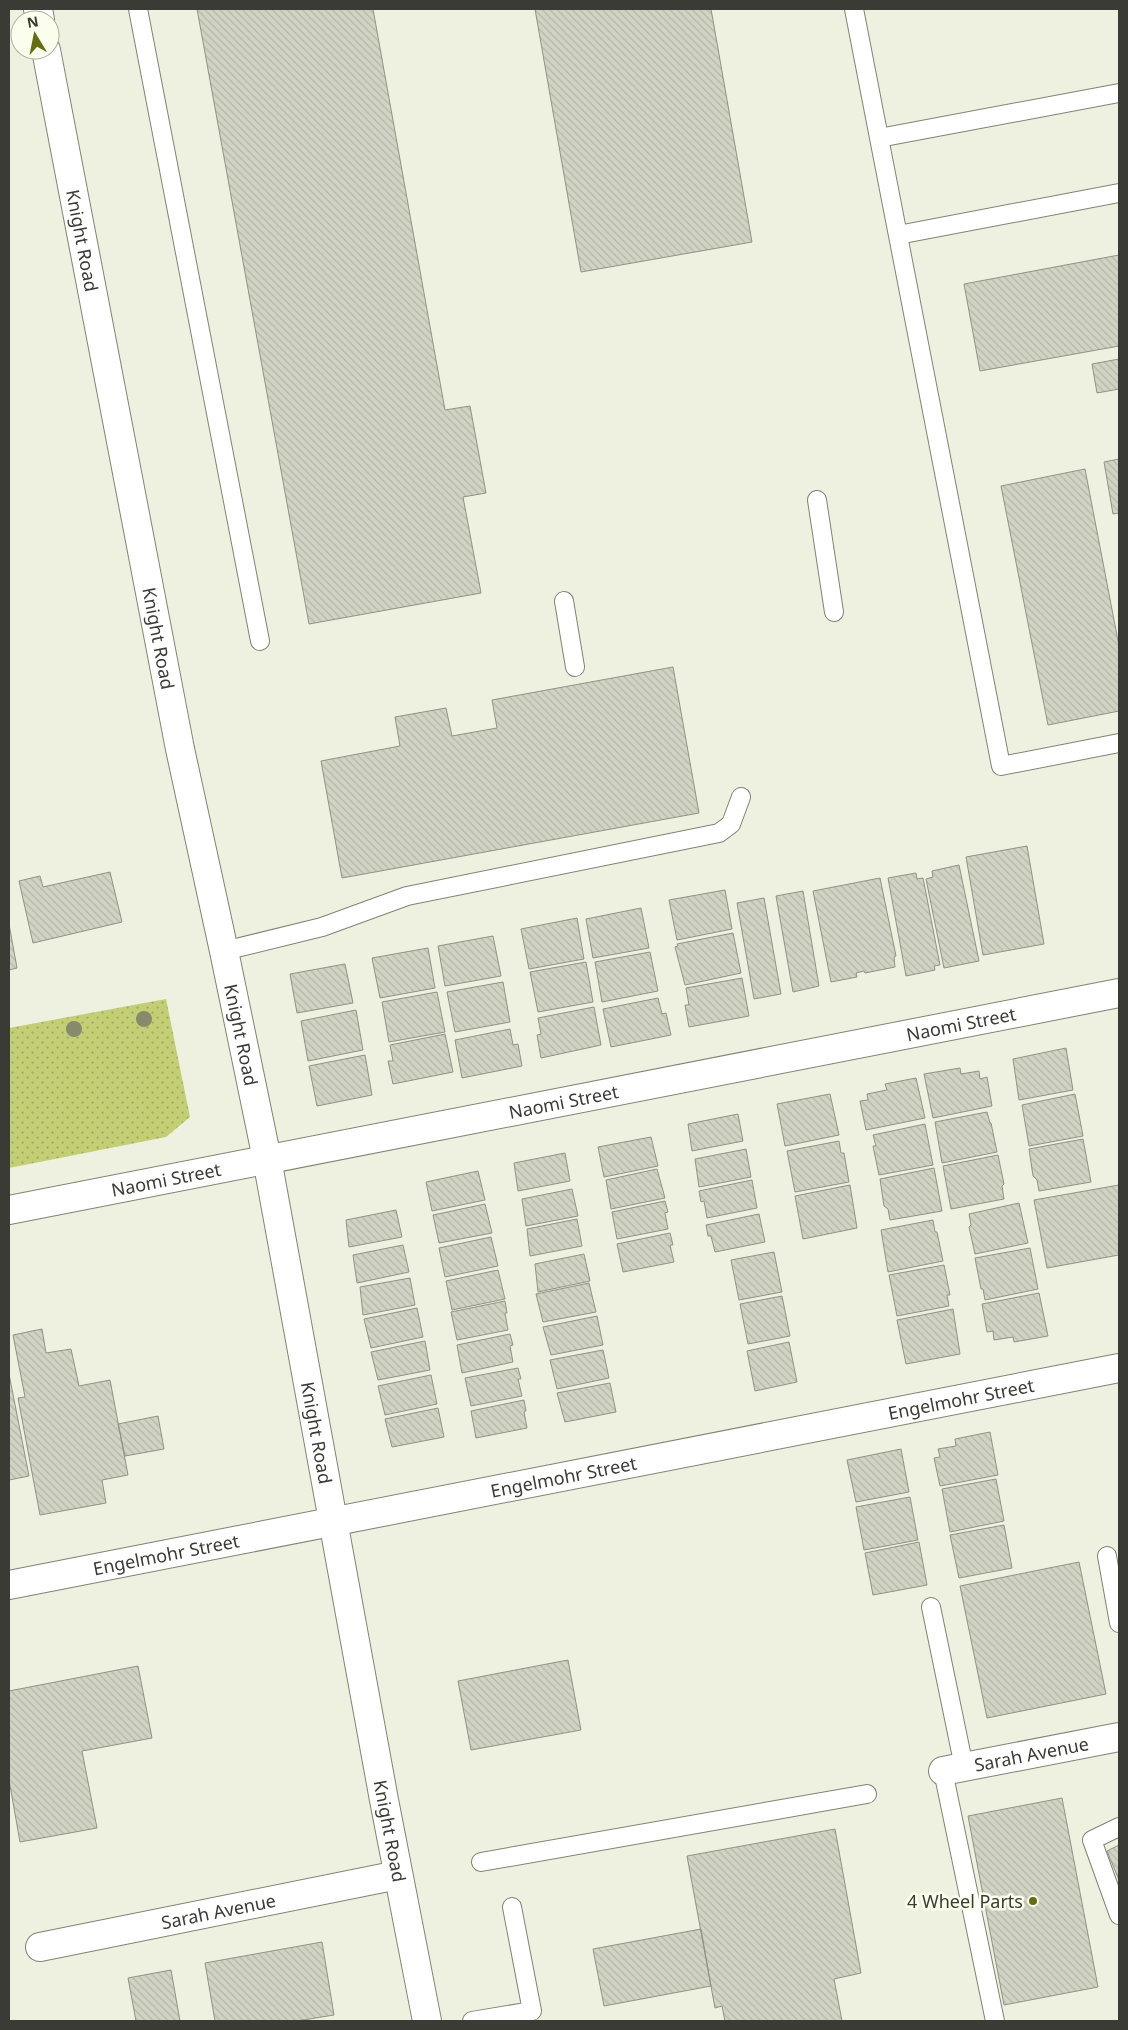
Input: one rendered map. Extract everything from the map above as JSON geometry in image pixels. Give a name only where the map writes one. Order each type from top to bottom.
[{"type":"street","name":"Knight Road","points":[[48,60],[180,749],[267,1159],[426,2021]]},
{"type":"street","name":"Naomi Street","points":[[9,1210],[1119,993]]},
{"type":"street","name":"Engelmohr Street","points":[[9,1585],[1119,1368]]},
{"type":"street","name":"Sarah Avenue","points":[[953,1769],[1119,1737]]},
{"type":"street","name":"Sarah Avenue","points":[[40,1947],[398,1875]]},
{"type":"lane","points":[[138,9],[260,641]]},
{"type":"lane","points":[[854,9],[1001,766],[1119,743]]},
{"type":"lane","points":[[879,138],[1119,93]]},
{"type":"lane","points":[[898,235],[1119,194]]},
{"type":"lane","points":[[817,500],[834,612]]},
{"type":"lane","points":[[564,601],[575,667]]},
{"type":"lane","points":[[224,950],[322,927],[407,896],[719,833],[731,824],[741,797]]},
{"type":"lane","points":[[1107,1556],[1119,1623]]},
{"type":"lane","points":[[931,1607],[953,1769],[995,2021]]},
{"type":"lane","points":[[481,1862],[867,1794]]},
{"type":"lane","points":[[1119,1827],[1092,1840],[1119,1915]]},
{"type":"lane","points":[[472,2021],[532,2011],[512,1907]]},
{"type":"green space","points":[[166,999],[190,1117],[166,1137],[9,1168],[9,1028]]},
{"type":"building","points":[[197,9],[373,9],[445,410],[470,406],[486,493],[463,497],[481,593],[309,624]]},
{"type":"building","points":[[535,9],[711,9],[752,242],[581,272]]},
{"type":"building","points":[[1119,255],[1119,346],[980,371],[964,284]]},
{"type":"building","points":[[1119,359],[1119,389],[1097,393],[1092,364]]},
{"type":"building","points":[[1119,459],[1119,513],[1113,514],[1104,462]]},
{"type":"building","points":[[1085,469],[1119,646],[1119,711],[1048,725],[1001,486]]},
{"type":"building","points":[[673,667],[699,813],[342,878],[321,761],[400,746],[395,717],[446,708],[452,736],[497,728],[492,700]]},
{"type":"building","points":[[1027,846],[1044,944],[983,955],[966,857]]},
{"type":"building","points":[[959,865],[979,961],[944,968],[926,879],[933,877],[932,871]]},
{"type":"building","points":[[110,872],[122,922],[33,943],[19,881],[40,876],[43,887]]},
{"type":"building","points":[[916,873],[917,879],[923,878],[940,965],[934,966],[935,970],[906,976],[888,878]]},
{"type":"building","points":[[880,878],[896,956],[894,957],[895,967],[865,973],[864,971],[856,973],[857,977],[831,982],[813,891]]},
{"type":"building","points":[[725,890],[732,929],[677,940],[669,900]]},
{"type":"building","points":[[803,891],[819,986],[793,992],[776,896]]},
{"type":"building","points":[[764,898],[781,994],[754,999],[737,903]]},
{"type":"building","points":[[641,908],[649,948],[593,958],[586,919]]},
{"type":"building","points":[[577,918],[584,959],[529,969],[521,929]]},
{"type":"building","points":[[9,924],[17,968],[9,970]]},
{"type":"building","points":[[733,933],[741,973],[685,985],[675,947],[678,946],[677,944]]},
{"type":"building","points":[[493,936],[501,976],[445,986],[438,946]]},
{"type":"building","points":[[428,948],[435,988],[380,998],[372,958]]},
{"type":"building","points":[[650,952],[658,991],[602,1002],[595,962]]},
{"type":"building","points":[[586,962],[593,1002],[538,1012],[530,972]]},
{"type":"building","points":[[345,964],[353,1003],[297,1013],[290,974]]},
{"type":"building","points":[[742,978],[749,1016],[689,1027],[685,1005],[689,1005],[686,988]]},
{"type":"building","points":[[503,982],[510,1022],[455,1032],[447,992]]},
{"type":"building","points":[[437,992],[445,1032],[389,1042],[382,1002]]},
{"type":"building","points":[[658,998],[662,1014],[666,1013],[671,1035],[611,1047],[603,1009]]},
{"type":"building","points":[[594,1007],[601,1045],[541,1058],[537,1035],[541,1034],[538,1018]]},
{"type":"building","points":[[356,1010],[363,1050],[308,1061],[301,1021]]},
{"type":"building","points":[[510,1029],[513,1045],[518,1044],[522,1066],[462,1078],[455,1040]]},
{"type":"building","points":[[445,1034],[453,1072],[393,1084],[388,1061],[393,1061],[390,1045]]},
{"type":"building","points":[[1066,1048],[1073,1090],[1019,1100],[1013,1059]]},
{"type":"building","points":[[365,1055],[372,1095],[317,1106],[309,1066]]},
{"type":"building","points":[[960,1068],[961,1074],[979,1071],[980,1079],[987,1077],[992,1106],[933,1118],[924,1074]]},
{"type":"building","points":[[916,1078],[925,1118],[866,1130],[860,1101],[868,1100],[867,1094],[887,1090],[885,1084]]},
{"type":"building","points":[[830,1094],[839,1135],[785,1146],[777,1104]]},
{"type":"building","points":[[1075,1094],[1083,1136],[1029,1146],[1022,1105]]},
{"type":"building","points":[[987,1112],[997,1152],[942,1163],[935,1122]]},
{"type":"building","points":[[738,1114],[743,1141],[692,1151],[688,1124]]},
{"type":"building","points":[[925,1124],[933,1165],[879,1175],[873,1146],[876,1146],[873,1135]]},
{"type":"building","points":[[651,1137],[658,1166],[604,1177],[598,1147]]},
{"type":"building","points":[[1083,1139],[1091,1182],[1039,1191],[1037,1180],[1033,1176],[1029,1149]]},
{"type":"building","points":[[839,1141],[841,1153],[844,1153],[849,1182],[795,1192],[787,1151]]},
{"type":"building","points":[[746,1149],[751,1177],[699,1187],[695,1159]]},
{"type":"building","points":[[565,1153],[570,1181],[518,1191],[514,1163]]},
{"type":"building","points":[[998,1155],[1004,1184],[1002,1186],[1004,1199],[951,1209],[943,1166]]},
{"type":"building","points":[[934,1168],[942,1211],[890,1220],[888,1209],[884,1206],[880,1179]]},
{"type":"building","points":[[657,1169],[665,1198],[611,1209],[606,1180]]},
{"type":"building","points":[[478,1171],[485,1200],[432,1211],[426,1182]]},
{"type":"building","points":[[752,1180],[757,1208],[707,1218],[704,1201],[701,1202],[699,1191]]},
{"type":"building","points":[[850,1185],[857,1228],[803,1239],[795,1196]]},
{"type":"building","points":[[1119,1185],[1119,1255],[1047,1268],[1034,1200]]},
{"type":"building","points":[[572,1189],[578,1216],[526,1226],[522,1199]]},
{"type":"building","points":[[665,1201],[668,1212],[665,1213],[668,1229],[617,1239],[612,1212]]},
{"type":"building","points":[[1019,1203],[1028,1243],[975,1254],[969,1227],[971,1225],[969,1214]]},
{"type":"building","points":[[485,1204],[492,1233],[439,1243],[433,1215]]},
{"type":"building","points":[[396,1210],[402,1237],[349,1247],[346,1220]]},
{"type":"building","points":[[759,1214],[765,1242],[715,1252],[711,1236],[708,1236],[706,1225]]},
{"type":"building","points":[[577,1219],[582,1246],[530,1256],[527,1229]]},
{"type":"building","points":[[933,1220],[943,1261],[888,1272],[881,1230]]},
{"type":"building","points":[[670,1233],[673,1245],[670,1245],[674,1262],[623,1272],[617,1244]]},
{"type":"building","points":[[491,1237],[498,1266],[445,1277],[439,1248]]},
{"type":"building","points":[[403,1245],[409,1272],[357,1283],[353,1255]]},
{"type":"building","points":[[1030,1248],[1038,1289],[985,1300],[975,1258]]},
{"type":"building","points":[[774,1252],[782,1292],[739,1300],[731,1260]]},
{"type":"building","points":[[584,1254],[590,1281],[538,1292],[535,1264]]},
{"type":"building","points":[[944,1265],[950,1295],[947,1295],[949,1306],[897,1316],[889,1275]]},
{"type":"building","points":[[498,1270],[505,1299],[452,1310],[446,1281]]},
{"type":"building","points":[[410,1278],[415,1305],[363,1315],[360,1287]]},
{"type":"building","points":[[589,1283],[596,1312],[543,1322],[536,1294]]},
{"type":"building","points":[[1039,1293],[1048,1336],[1014,1342],[1013,1337],[994,1340],[993,1331],[987,1332],[982,1304]]},
{"type":"building","points":[[782,1296],[790,1336],[748,1344],[740,1304]]},
{"type":"building","points":[[505,1301],[508,1330],[457,1340],[451,1312]]},
{"type":"building","points":[[417,1308],[423,1337],[371,1348],[364,1319]]},
{"type":"building","points":[[953,1309],[960,1354],[906,1364],[897,1320]]},
{"type":"building","points":[[597,1316],[603,1345],[551,1355],[543,1327]]},
{"type":"building","points":[[42,1329],[46,1353],[71,1349],[79,1386],[110,1380],[128,1475],[102,1480],[106,1503],[40,1515],[18,1398],[25,1397],[13,1335]]},
{"type":"building","points":[[510,1334],[513,1345],[510,1346],[513,1362],[462,1373],[457,1345]]},
{"type":"building","points":[[425,1341],[430,1370],[378,1380],[371,1352]]},
{"type":"building","points":[[789,1342],[797,1382],[755,1391],[747,1351]]},
{"type":"building","points":[[603,1350],[609,1378],[557,1389],[550,1360]]},
{"type":"building","points":[[518,1368],[521,1379],[518,1379],[522,1396],[471,1406],[465,1378]]},
{"type":"building","points":[[9,1374],[29,1476],[9,1480]]},
{"type":"building","points":[[431,1375],[437,1404],[385,1415],[378,1386]]},
{"type":"building","points":[[610,1383],[616,1412],[565,1422],[557,1393]]},
{"type":"building","points":[[524,1400],[527,1428],[476,1438],[471,1411]]},
{"type":"building","points":[[438,1408],[444,1437],[392,1447],[385,1419]]},
{"type":"building","points":[[158,1416],[164,1449],[125,1456],[118,1424]]},
{"type":"building","points":[[990,1432],[998,1475],[940,1486],[934,1458],[940,1457],[938,1449],[956,1446],[955,1439]]},
{"type":"building","points":[[901,1449],[909,1492],[856,1502],[847,1460]]},
{"type":"building","points":[[996,1479],[1004,1521],[950,1532],[942,1489]]},
{"type":"building","points":[[910,1497],[918,1540],[864,1550],[856,1507]]},
{"type":"building","points":[[1004,1525],[1012,1568],[959,1578],[950,1535]]},
{"type":"building","points":[[919,1542],[927,1585],[873,1595],[865,1553]]},
{"type":"building","points":[[1079,1562],[1106,1694],[987,1718],[960,1586]]},
{"type":"building","points":[[568,1660],[581,1730],[471,1750],[458,1681]]},
{"type":"building","points":[[138,1666],[152,1738],[82,1751],[97,1828],[20,1842],[9,1780],[9,1691]]},
{"type":"building","name":"4 Wheel Parts","points":[[1062,1798],[1098,1987],[1004,2005],[968,1816]]},
{"type":"building","points":[[835,1829],[861,1973],[834,1979],[842,2021],[725,2021],[722,2006],[715,2008],[687,1856]]},
{"type":"building","points":[[1119,1845],[1119,1880],[1107,1851]]},
{"type":"building","points":[[701,1929],[711,1986],[604,2006],[593,1949]]},
{"type":"building","points":[[322,1942],[334,2015],[297,2021],[215,2021],[205,1963]]},
{"type":"building","points":[[171,1970],[180,2021],[136,2021],[128,1978]]},
{"type":"place","name":"4 Wheel Parts","points":[[1033,1901]]}]
